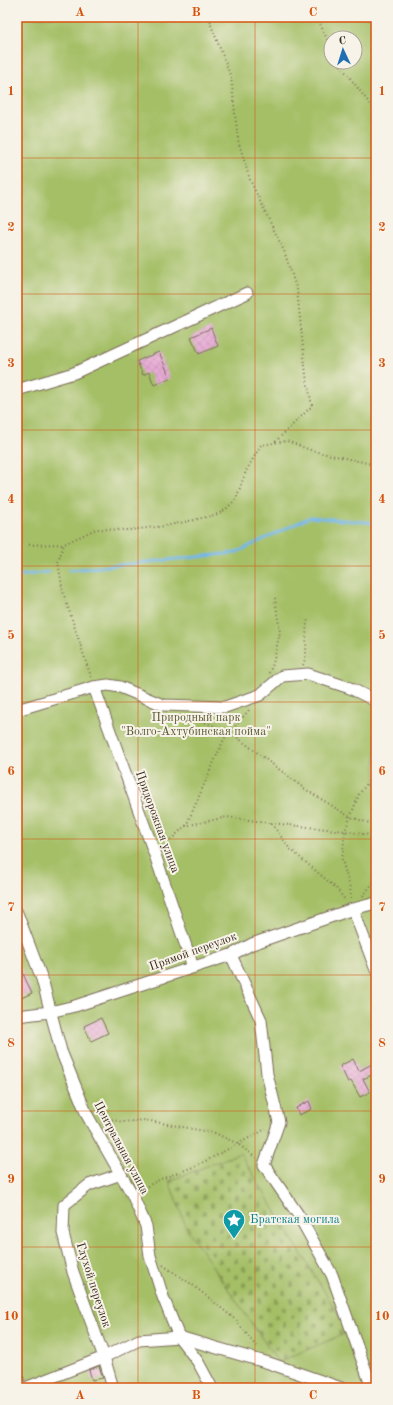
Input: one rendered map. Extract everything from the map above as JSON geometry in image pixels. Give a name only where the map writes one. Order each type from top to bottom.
[{"type":"street","points":[[17,390],[74,373],[247,293]]},
{"type":"street","points":[[17,710],[94,687],[108,685],[120,687],[163,705],[225,707],[260,695],[282,676],[308,674],[350,688],[376,701]]},
{"type":"street","name":"Придорожная улица","points":[[94,687],[155,855],[193,967]]},
{"type":"street","name":"Прямой переулок","points":[[17,1016],[50,1012],[75,1006],[231,955],[252,944],[353,909],[376,903]]},
{"type":"street","points":[[353,909],[376,970]]},
{"type":"street","name":"Центральная улица","points":[[17,913],[42,979],[61,1051],[87,1115],[132,1194],[146,1226],[150,1256],[163,1296],[179,1337],[198,1362],[212,1388]]},
{"type":"street","points":[[231,955],[261,1020],[266,1074],[279,1122],[264,1165],[299,1216],[332,1275],[372,1388]]},
{"type":"street","name":"Глухой переулок","points":[[113,1388],[104,1357],[73,1272],[63,1234],[64,1205],[89,1185],[121,1174]]},
{"type":"street","points":[[25,1388],[104,1357],[139,1340],[179,1337],[269,1362],[341,1388]]},
{"type":"street","points":[[17,1376],[20,1388]]},
{"type":"path","points":[[210,17],[211,25],[231,77],[238,140],[250,180],[284,251],[297,290],[306,375],[312,406],[274,443]]},
{"type":"path","points":[[317,17],[323,30]]},
{"type":"path","points":[[343,70],[376,112]]},
{"type":"path","points":[[17,545],[64,544],[96,529],[129,530],[165,526],[218,514],[225,510],[236,499],[246,471],[261,445],[287,441],[313,451],[376,465]]},
{"type":"path","points":[[64,544],[58,562],[63,592],[94,687]]},
{"type":"path","points":[[268,676],[273,664],[280,632],[275,598]]},
{"type":"path","points":[[290,676],[304,664],[306,650],[305,630],[308,619]]},
{"type":"path","points":[[155,855],[186,826],[224,739],[260,695]]},
{"type":"path","points":[[184,714],[230,732],[305,789],[350,817],[376,825]]},
{"type":"path","points":[[353,909],[350,888],[342,860],[345,831],[359,794],[376,772]]},
{"type":"path","points":[[186,826],[227,817],[376,836]]},
{"type":"path","points":[[271,823],[290,849],[336,888],[353,909]]},
{"type":"path","points":[[353,909],[376,879]]},
{"type":"path","points":[[87,1115],[123,1122],[145,1120],[174,1124],[215,1133],[238,1144],[264,1165]]},
{"type":"path","points":[[132,1194],[161,1179],[196,1166],[279,1122]]},
{"type":"path","points":[[150,1256],[194,1286],[236,1320],[269,1362]]},
{"type":"path","points":[[284,1388],[292,1386],[297,1388]]},
{"type":"green space","name":"Природный парк \"Волго-Ахтубинская пойма\"","points":[[17,17],[376,17],[376,1388],[17,1388]]},
{"type":"green space","points":[[240,1153],[349,1332],[278,1362],[187,1229],[169,1181]]},
{"type":"building","points":[[211,328],[218,346],[199,354],[191,337]]},
{"type":"building","points":[[159,352],[170,378],[154,385],[149,372],[143,375],[137,361]]},
{"type":"building","points":[[17,961],[32,993],[17,1000]]},
{"type":"building","points":[[101,1018],[108,1033],[91,1041],[84,1026]]},
{"type":"building","points":[[353,1059],[359,1071],[376,1062],[376,1073],[363,1079],[370,1092],[360,1097],[351,1081],[348,1082],[340,1066]]},
{"type":"building","points":[[309,1101],[312,1109],[299,1115],[296,1108]]},
{"type":"building","points":[[99,1366],[103,1378],[92,1380],[89,1370]]},
{"type":"waterway","points":[[70,570],[235,553],[310,517],[376,523]]},
{"type":"waterway","points":[[17,576],[49,572]]},
{"type":"place","name":"Братская могила","points":[[234,1240]]}]
